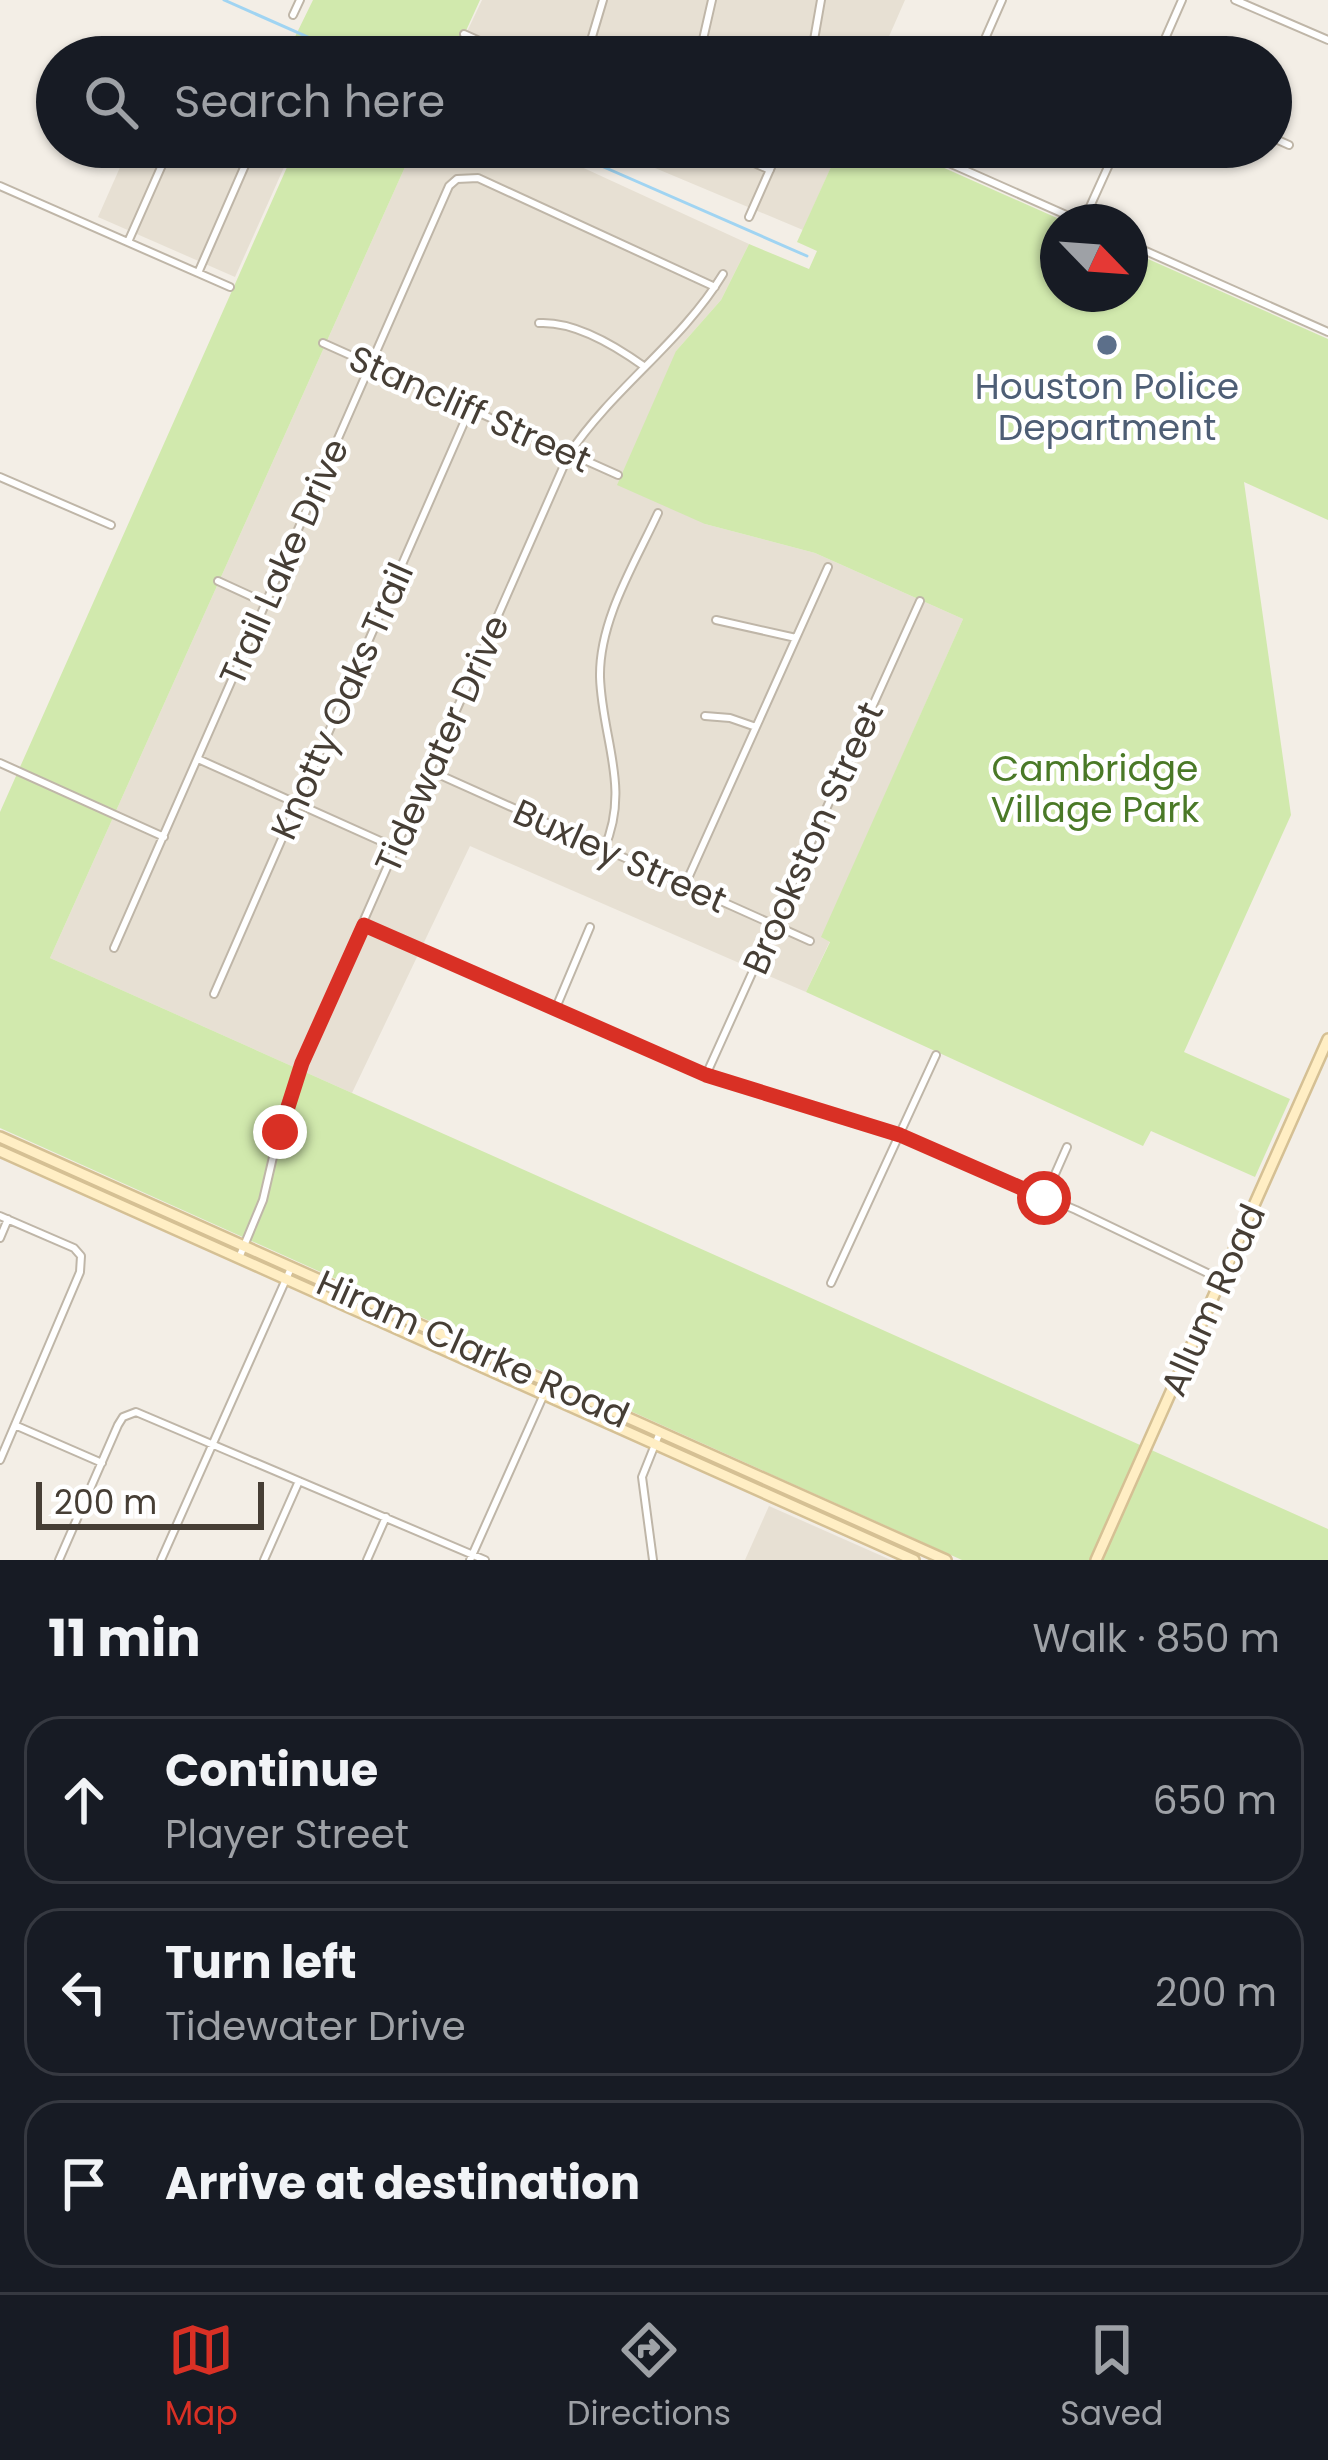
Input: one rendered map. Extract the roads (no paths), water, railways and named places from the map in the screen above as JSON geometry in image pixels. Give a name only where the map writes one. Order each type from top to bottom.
[{"type":"main road","name":"Allum Road","points":[[1096,1560],[1328,1040]]},
{"type":"main road","name":"Hiram Clarke Road","points":[[0,1137],[117,1197]]},
{"type":"main road","name":"Hiram Clarke Road","points":[[0,1151],[117,1197],[946,1560]]},
{"type":"main road","name":"Hiram Clarke Road","points":[[547,1388],[655,1444],[914,1560]]},
{"type":"main road","points":[[771,1496],[776,1484]]},
{"type":"main road","points":[[860,1536],[865,1524]]},
{"type":"street","points":[[293,15],[300,0]]},
{"type":"street","points":[[592,36],[603,0]]},
{"type":"street","points":[[704,36],[712,0]]},
{"type":"street","points":[[815,36],[821,0]]},
{"type":"street","points":[[986,36],[1002,0]]},
{"type":"street","points":[[1166,36],[1182,0]]},
{"type":"street","points":[[1235,0],[1328,40]]},
{"type":"street","points":[[464,34],[468,36]]},
{"type":"street","points":[[128,242],[161,168]]},
{"type":"street","points":[[198,273],[244,168]]},
{"type":"street","points":[[749,217],[770,170],[765,168]]},
{"type":"street","points":[[960,168],[1041,204]]},
{"type":"street","points":[[1090,204],[1107,168]]},
{"type":"street","name":"Trail Lake Drive","points":[[114,948],[449,186],[457,179],[478,178],[716,286]]},
{"type":"street","points":[[0,186],[230,287]]},
{"type":"street","points":[[1148,252],[1328,332]]},
{"type":"street","name":"Tidewater Drive","points":[[241,1252],[263,1200],[283,1114],[302,1063],[569,454],[608,401],[691,320],[723,274]]},
{"type":"street","points":[[539,323],[556,322],[625,352],[645,367]]},
{"type":"street","name":"Stancliff Street","points":[[322,343],[618,476]]},
{"type":"street","name":"Knotty Oaks Trail","points":[[214,994],[470,409]]},
{"type":"street","points":[[0,477],[111,526]]},
{"type":"street","points":[[604,849],[618,804],[600,676],[605,642],[613,613],[658,513]]},
{"type":"street","points":[[685,885],[828,567]]},
{"type":"street","points":[[218,581],[266,602]]},
{"type":"street","name":"Brookston Street","points":[[706,1075],[920,601]]},
{"type":"street","points":[[716,620],[796,638]]},
{"type":"street","points":[[705,716],[756,727]]},
{"type":"street","points":[[198,759],[396,848]]},
{"type":"street","points":[[0,763],[164,837]]},
{"type":"street","name":"Buxley Street","points":[[431,772],[810,941]]},
{"type":"street","points":[[364,925],[706,1075],[900,1135],[1222,1280]]},
{"type":"street","points":[[555,1010],[590,928]]},
{"type":"street","points":[[831,1283],[936,1055]]},
{"type":"street","points":[[1044,1198],[1066,1147]]},
{"type":"street","points":[[0,1238],[4,1218],[74,1248],[81,1256],[80,1272],[0,1460]]},
{"type":"street","points":[[161,1560],[288,1273]]},
{"type":"street","points":[[471,1557],[547,1388]]},
{"type":"street","points":[[59,1560],[128,1413],[143,1412],[485,1560]]},
{"type":"street","points":[[15,1425],[102,1463]]},
{"type":"street","points":[[653,1560],[642,1478],[660,1432]]},
{"type":"street","points":[[264,1560],[299,1480]]},
{"type":"street","points":[[367,1560],[386,1517]]},
{"type":"waterway","points":[[224,0],[305,36]]},
{"type":"waterway","points":[[606,168],[807,256]]},
{"type":"place","name":"Houston Police Department","points":[[1107,345]]},
{"type":"park label","name":"Cambridge Village Park","points":[[1095,788]]}]
